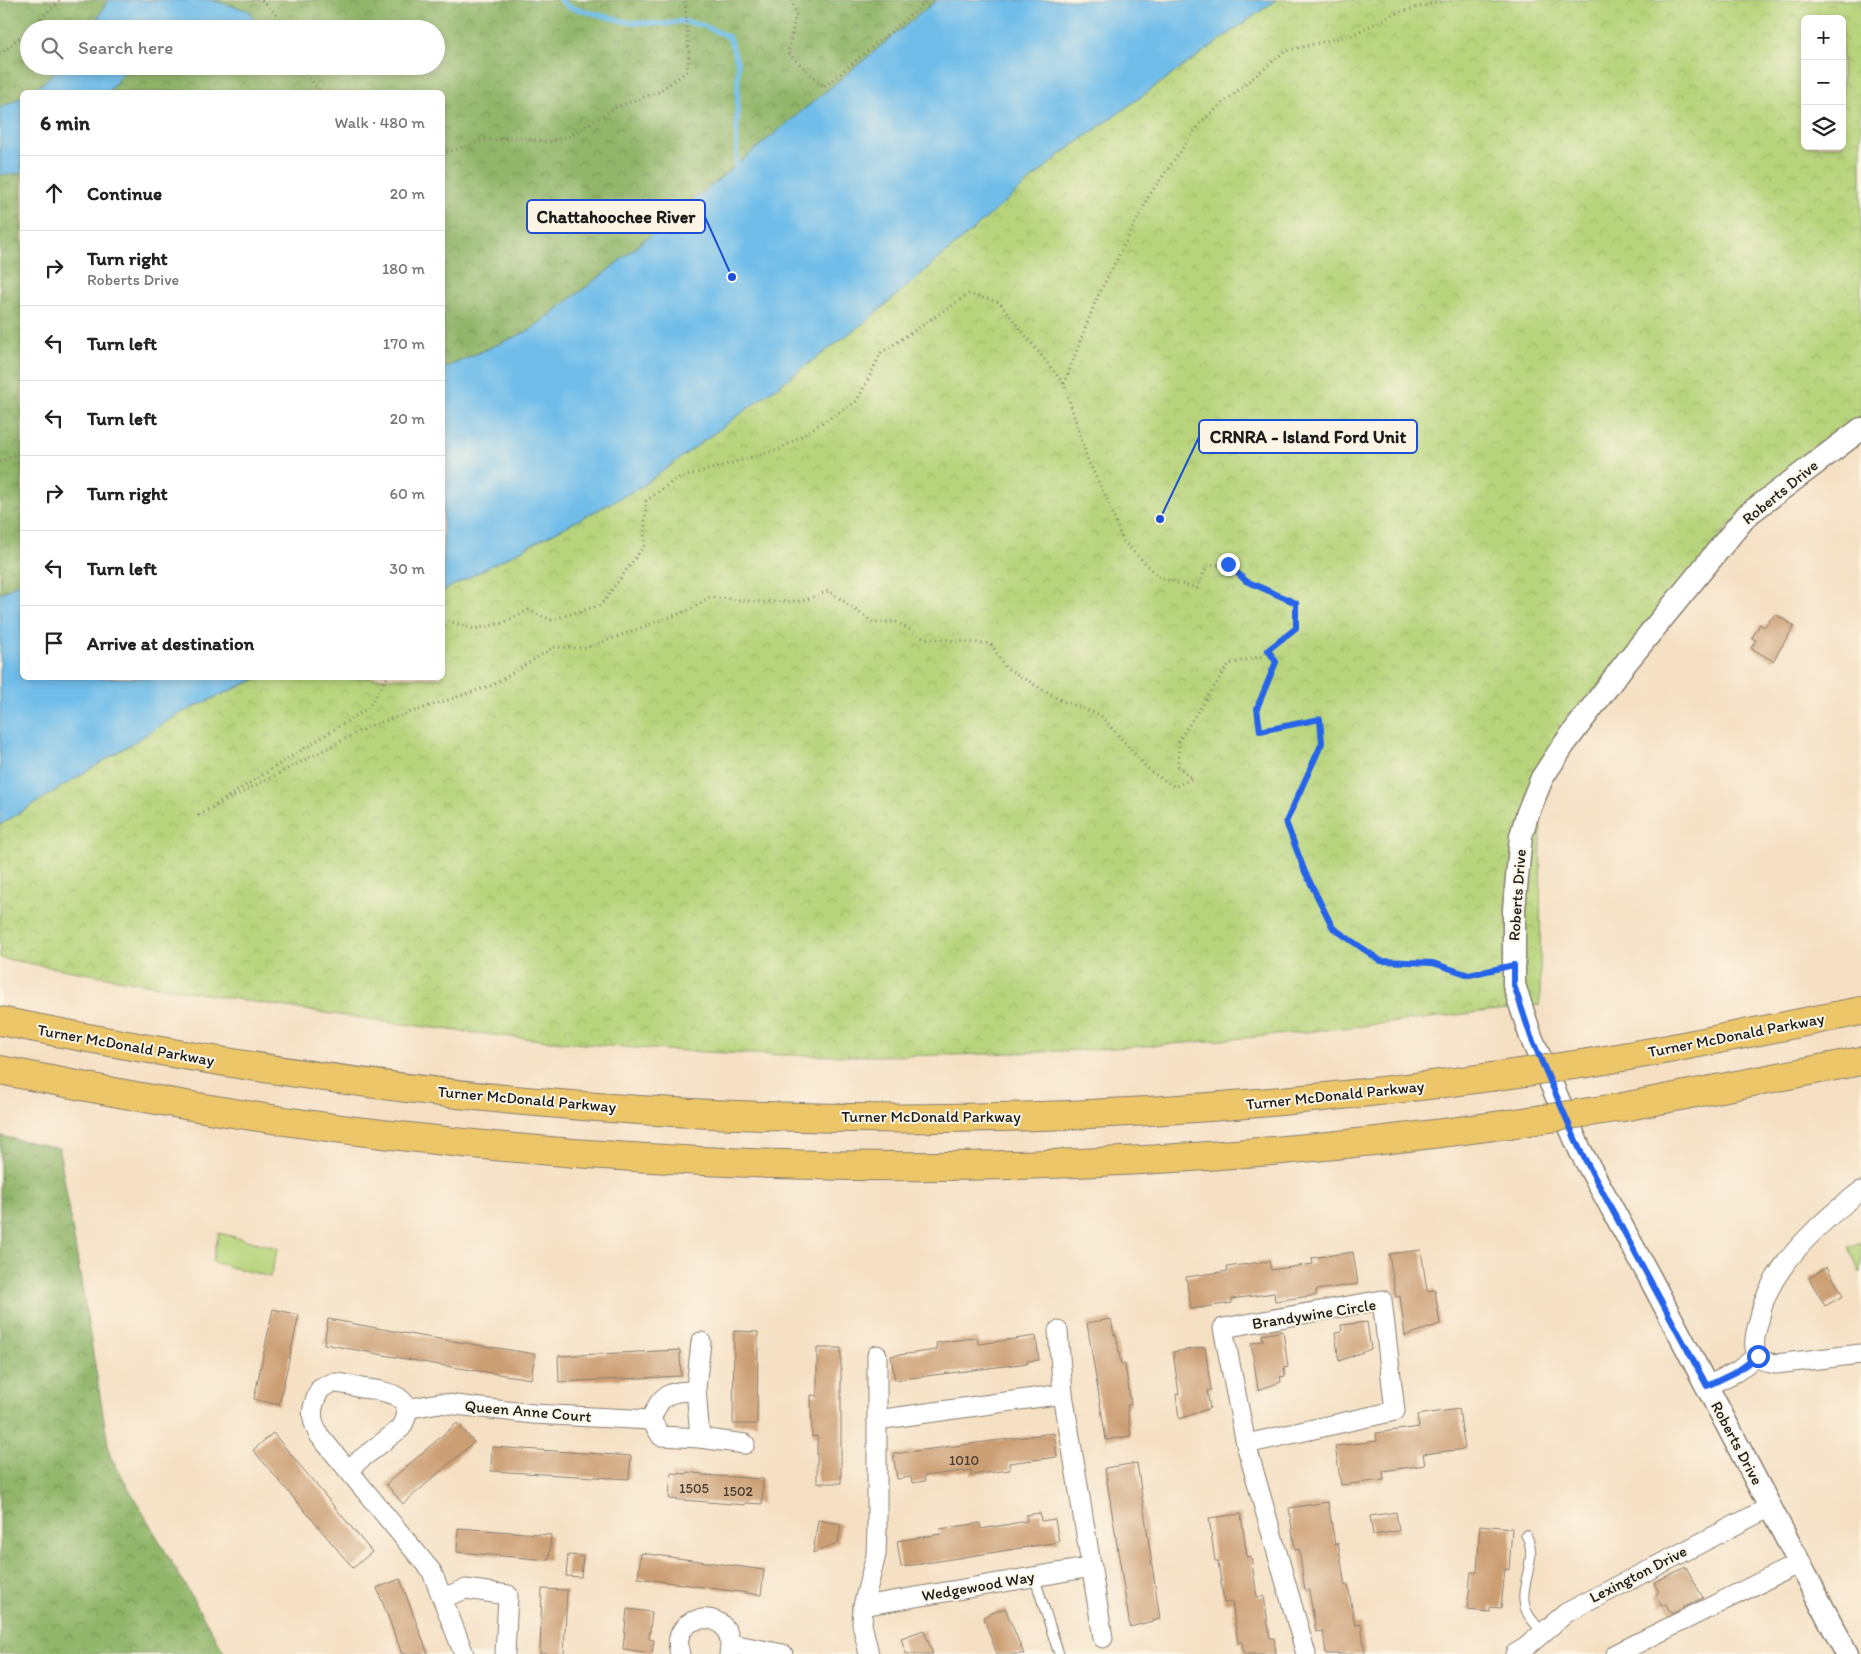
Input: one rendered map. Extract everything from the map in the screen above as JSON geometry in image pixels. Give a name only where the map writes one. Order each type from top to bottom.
[{"type":"highway","name":"Turner McDonald Parkway","points":[[0,1021],[208,1060],[395,1087],[525,1101],[749,1115],[951,1118],[1135,1112],[1318,1098],[1588,1063],[1861,1011]]},
{"type":"highway","points":[[0,1070],[188,1106],[390,1135],[567,1152],[733,1164],[920,1167],[1114,1162],[1339,1144],[1509,1124],[1623,1107],[1861,1061]]},
{"type":"street","name":"Roberts Drive","points":[[1847,1654],[1707,1386],[1580,1150],[1531,1037],[1514,985],[1514,909],[1521,836],[1527,815],[1542,778],[1563,746],[1624,665],[1747,516],[1861,429]]},
{"type":"street","points":[[1861,1191],[1838,1208],[1791,1256],[1778,1274],[1765,1299],[1754,1340],[1754,1350],[1766,1363],[1776,1364],[1861,1354]]},
{"type":"street","name":"Brandywine Circle","points":[[1246,1444],[1396,1411],[1382,1300],[1223,1328],[1246,1444],[1306,1654]]},
{"type":"street","points":[[1058,1330],[1064,1394],[1103,1638]]},
{"type":"street","points":[[700,1438],[696,1391],[701,1342]]},
{"type":"street","points":[[869,1654],[862,1624],[863,1606],[876,1555],[877,1355]]},
{"type":"street","points":[[1707,1386],[1736,1372],[1758,1356]]},
{"type":"street","points":[[348,1468],[401,1428],[406,1419],[406,1409],[400,1397],[389,1392],[333,1383],[320,1389],[312,1406],[313,1423],[320,1435],[432,1572],[464,1654]]},
{"type":"street","points":[[696,1391],[681,1391],[665,1395],[650,1420],[661,1436],[700,1438],[745,1444]]},
{"type":"street","points":[[877,1420],[1064,1394]]},
{"type":"street","name":"Queen Anne Court","points":[[406,1409],[440,1403],[533,1414],[650,1420]]},
{"type":"street","name":"Lexington Drive","points":[[1515,1654],[1525,1648],[1566,1612],[1770,1507]]},
{"type":"street","points":[[1616,1654],[1799,1563]]},
{"type":"street","name":"Wedgewood Way","points":[[863,1606],[1092,1567]]},
{"type":"street","points":[[442,1598],[466,1589],[508,1595],[505,1654]]},
{"type":"street","points":[[680,1654],[678,1641],[681,1631],[697,1619],[706,1618],[724,1626],[729,1635],[730,1649],[783,1654]]},
{"type":"lane","points":[[1526,1535],[1530,1542],[1532,1553],[1524,1595],[1525,1605],[1528,1614],[1543,1633]]},
{"type":"lane","points":[[1034,1576],[1059,1654]]},
{"type":"path","points":[[39,20],[60,0]]},
{"type":"path","points":[[262,0],[280,20]]},
{"type":"path","points":[[445,153],[482,141],[517,137],[548,142],[568,137],[618,106],[658,92],[686,71],[689,55],[685,0]]},
{"type":"path","points":[[792,0],[796,14],[788,53],[824,87],[929,0]]},
{"type":"path","points":[[1064,384],[1096,300],[1150,194],[1202,121],[1285,52],[1352,35],[1394,14],[1444,0]]},
{"type":"path","points":[[0,55],[20,37]]},
{"type":"path","points":[[307,75],[318,90]]},
{"type":"path","points":[[386,680],[368,708],[198,815],[370,726],[493,686],[554,647],[586,648],[689,610],[710,597],[762,602],[802,601],[829,591],[874,623],[895,621],[924,638],[991,644],[1005,667],[1062,701],[1100,715],[1151,772],[1175,787],[1192,778],[1178,766],[1179,740],[1229,664],[1260,657],[1296,628],[1296,603],[1246,581],[1228,564],[1207,566],[1197,588],[1160,578],[1123,540],[1088,461],[1064,384],[999,302],[969,294],[881,352],[857,401],[780,449],[676,479],[646,501],[644,546],[600,605],[552,620],[529,610],[503,623],[474,629],[449,621],[445,624]]},
{"type":"path","points":[[0,462],[20,452]]},
{"type":"path","points":[[1268,650],[1276,662],[1257,708],[1260,731],[1320,719],[1322,743],[1286,822],[1305,872],[1333,928],[1381,961],[1433,963],[1469,975],[1514,965]]},
{"type":"green space","points":[[0,0],[937,0],[607,271],[530,330],[445,368],[445,90],[20,90],[20,582],[0,594]]},
{"type":"green space","points":[[1276,0],[1861,0],[1861,426],[1727,528],[1541,762],[1540,1005],[1318,1031],[1060,1051],[873,1056],[748,1054],[600,1045],[427,1027],[256,1002],[0,958],[0,825],[179,714],[254,680],[445,680],[445,590],[641,487],[869,319],[1061,154]]},
{"type":"green space","points":[[0,1136],[59,1148],[110,1456],[225,1654],[0,1654]]},
{"type":"green space","points":[[219,1233],[278,1248],[270,1277],[212,1262]]},
{"type":"green space","points":[[1861,1242],[1861,1272],[1860,1273],[1849,1247]]},
{"type":"water","points":[[108,0],[211,0],[250,11],[254,20],[97,20]]},
{"type":"water","points":[[937,0],[1276,0],[1061,154],[869,319],[641,487],[445,590],[445,368],[530,330],[607,271]]},
{"type":"water","points":[[51,75],[122,75],[110,90],[35,90]]},
{"type":"water","points":[[20,98],[20,173],[0,175],[0,108]]},
{"type":"water","points":[[20,582],[20,680],[254,680],[179,714],[0,825],[0,594]]},
{"type":"building","points":[[1775,614],[1794,626],[1773,661],[1751,648],[1756,640],[1752,638],[1760,624],[1764,627]]},
{"type":"building","points":[[1421,1250],[1427,1291],[1435,1290],[1440,1324],[1405,1336],[1400,1296],[1396,1297],[1389,1254]]},
{"type":"building","points":[[1353,1252],[1358,1284],[1316,1290],[1317,1295],[1275,1301],[1274,1293],[1232,1299],[1232,1303],[1191,1309],[1186,1277],[1228,1271],[1227,1267],[1269,1261],[1271,1270],[1313,1264],[1312,1258]]},
{"type":"building","points":[[1827,1267],[1843,1296],[1825,1306],[1809,1278]]},
{"type":"building","points":[[273,1309],[299,1315],[279,1405],[254,1399]]},
{"type":"building","points":[[328,1319],[535,1354],[531,1379],[439,1365],[324,1344]]},
{"type":"building","points":[[1111,1319],[1121,1364],[1125,1364],[1131,1405],[1127,1405],[1131,1436],[1106,1440],[1087,1323]]},
{"type":"building","points":[[1367,1322],[1371,1349],[1339,1361],[1335,1333],[1342,1332],[1341,1325]]},
{"type":"building","points":[[734,1331],[758,1332],[757,1424],[733,1424]]},
{"type":"building","points":[[1283,1331],[1288,1367],[1284,1368],[1285,1376],[1280,1377],[1281,1382],[1258,1390],[1251,1343],[1263,1341],[1262,1335]]},
{"type":"building","points":[[1036,1336],[1039,1360],[895,1380],[891,1356],[937,1350],[936,1343],[965,1339],[978,1338],[978,1344]]},
{"type":"building","points":[[1205,1347],[1211,1390],[1207,1391],[1210,1408],[1179,1419],[1176,1394],[1179,1394],[1173,1352]]},
{"type":"building","points":[[817,1348],[841,1348],[841,1483],[817,1483],[817,1436],[812,1437],[811,1395],[817,1396]]},
{"type":"building","points":[[680,1350],[681,1376],[559,1382],[558,1356]]},
{"type":"building","points":[[1459,1409],[1465,1449],[1423,1454],[1425,1465],[1383,1471],[1384,1480],[1341,1485],[1335,1446],[1377,1441],[1376,1433],[1419,1427],[1417,1415]]},
{"type":"building","points":[[457,1423],[474,1442],[403,1504],[386,1484]]},
{"type":"building","points":[[273,1433],[372,1552],[353,1568],[253,1450]]},
{"type":"building","points":[[1054,1433],[1057,1457],[1009,1463],[1010,1470],[971,1475],[971,1470],[924,1476],[925,1481],[912,1483],[911,1477],[897,1479],[893,1454]]},
{"type":"building","points":[[492,1447],[631,1456],[629,1479],[491,1471]]},
{"type":"building","points":[[1137,1463],[1160,1619],[1130,1627],[1105,1468]]},
{"type":"building","points":[[687,1472],[702,1475],[763,1479],[762,1504],[745,1503],[745,1505],[669,1499],[671,1473],[687,1474]]},
{"type":"building","points":[[1328,1502],[1335,1544],[1338,1543],[1345,1586],[1348,1585],[1355,1625],[1361,1624],[1365,1654],[1326,1654],[1323,1631],[1316,1632],[1309,1590],[1305,1591],[1299,1549],[1295,1550],[1289,1508]]},
{"type":"building","points":[[1396,1512],[1399,1531],[1373,1535],[1370,1516]]},
{"type":"building","points":[[1040,1513],[1041,1521],[1055,1519],[1059,1542],[901,1567],[897,1541],[941,1534],[940,1529],[980,1523],[981,1529],[1027,1521],[1026,1515]]},
{"type":"building","points":[[1241,1514],[1247,1557],[1251,1556],[1257,1597],[1264,1596],[1270,1638],[1274,1638],[1276,1654],[1244,1654],[1242,1642],[1238,1643],[1232,1602],[1224,1603],[1218,1561],[1215,1561],[1209,1518]]},
{"type":"building","points":[[818,1520],[841,1524],[838,1543],[813,1553]]},
{"type":"building","points":[[1480,1525],[1512,1528],[1509,1570],[1505,1569],[1501,1608],[1490,1607],[1490,1612],[1467,1610],[1471,1572],[1477,1572]]},
{"type":"building","points":[[458,1528],[551,1535],[549,1560],[457,1552]]},
{"type":"building","points":[[641,1553],[764,1570],[761,1595],[638,1578]]},
{"type":"building","points":[[568,1555],[583,1556],[581,1577],[566,1576]]},
{"type":"building","points":[[1686,1567],[1703,1598],[1671,1614],[1666,1604],[1661,1606],[1656,1594],[1659,1593],[1654,1582]]},
{"type":"building","points":[[400,1579],[428,1654],[402,1654],[377,1588]]},
{"type":"building","points":[[542,1589],[567,1590],[564,1654],[540,1654]]},
{"type":"building","points":[[1005,1608],[1024,1654],[997,1654],[983,1617]]},
{"type":"building","points":[[627,1609],[652,1612],[649,1639],[654,1640],[652,1653],[623,1649]]},
{"type":"building","points":[[924,1630],[933,1654],[906,1654],[901,1638]]},
{"type":"waterway","points":[[560,0],[569,7],[627,22],[666,24],[680,21],[702,25],[729,37],[738,64],[736,171]]},
{"type":"place","name":"Chattahoochee River","points":[[732,277]]},
{"type":"place","name":"CRNRA - Island Ford Unit","points":[[1160,519]]},
{"type":"route","points":[[1228,564],[1246,581],[1296,603],[1296,628],[1268,650],[1276,662],[1257,708],[1260,731],[1320,719],[1322,743],[1286,822],[1305,872],[1333,928],[1381,961],[1433,963],[1469,975],[1514,965],[1514,985],[1531,1037],[1580,1150],[1707,1386],[1736,1372],[1758,1356]]}]
